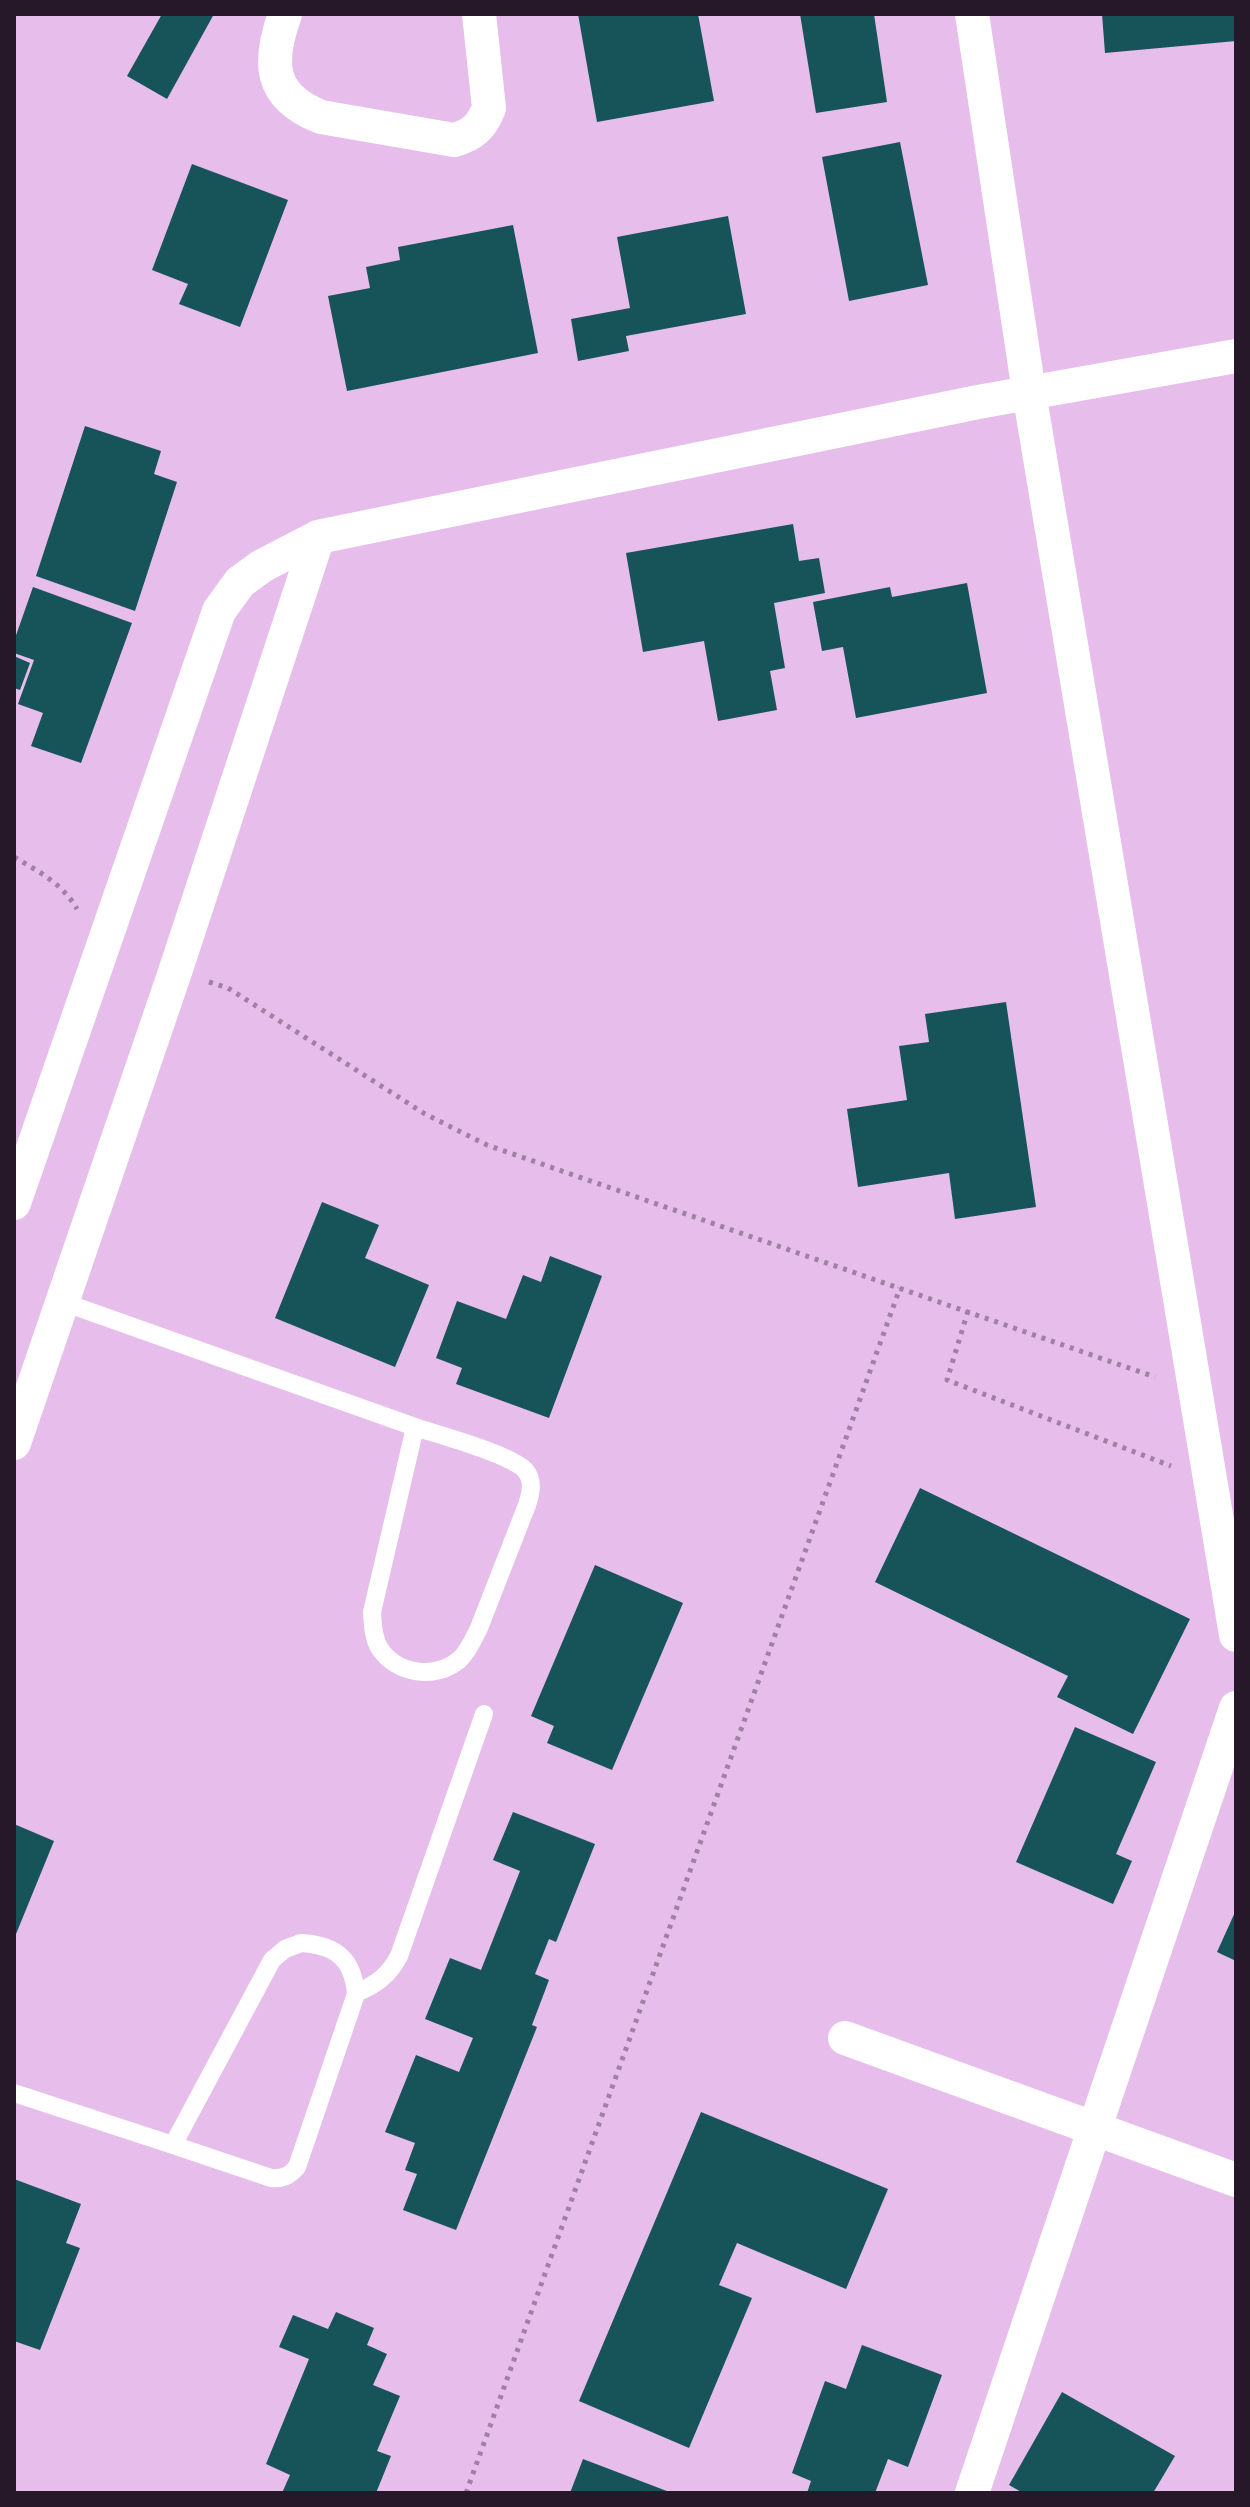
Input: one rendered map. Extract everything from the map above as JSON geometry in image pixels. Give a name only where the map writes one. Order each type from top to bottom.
[{"type":"street","points":[[285,14],[273,54],[276,75],[285,94],[301,109],[321,117],[441,140],[466,137],[477,130],[489,108],[479,14]]},
{"type":"street","points":[[972,14],[1029,392],[1236,1635]]},
{"type":"street","points":[[14,1203],[219,611],[240,582],[262,566],[318,537],[1029,392],[1236,356]]},
{"type":"street","points":[[14,1443],[175,972],[318,537]]},
{"type":"street","points":[[972,2493],[1236,1708]]},
{"type":"street","points":[[845,2038],[1236,2180]]},
{"type":"lane","points":[[63,1302],[415,1427],[516,1463],[529,1477],[531,1487],[522,1519],[479,1628],[459,1659],[443,1669],[426,1673],[407,1670],[391,1661],[379,1648],[373,1630],[372,1612],[415,1427]]},
{"type":"lane","points":[[356,1993],[382,1980],[399,1956],[484,1714]]},
{"type":"lane","points":[[14,2093],[271,2178],[281,2179],[290,2175],[300,2158],[356,1993],[354,1977],[346,1961],[334,1950],[318,1944],[301,1943],[285,1949],[272,1960],[173,2145]]},
{"type":"path","points":[[14,857],[53,880],[85,920],[107,935]]},
{"type":"path","points":[[175,972],[228,988],[425,1114],[487,1145],[1196,1392]]},
{"type":"path","points":[[466,2493],[900,1288]]},
{"type":"path","points":[[968,1311],[947,1380],[1211,1482]]},
{"type":"building","points":[[162,14],[214,14],[167,99],[127,76]]},
{"type":"building","points":[[578,14],[698,14],[714,101],[597,122]]},
{"type":"building","points":[[800,14],[874,14],[887,102],[816,113]]},
{"type":"building","points":[[1102,14],[1236,14],[1236,41],[1105,53]]},
{"type":"building","points":[[900,142],[928,285],[849,301],[822,157]]},
{"type":"building","points":[[192,164],[288,200],[240,327],[179,304],[188,284],[152,270]]},
{"type":"building","points":[[728,216],[746,314],[626,336],[629,351],[578,361],[571,319],[630,308],[617,237]]},
{"type":"building","points":[[513,225],[538,353],[347,391],[328,296],[370,288],[366,267],[400,260],[398,247]]},
{"type":"building","points":[[85,426],[161,451],[154,474],[177,482],[135,611],[36,576]]},
{"type":"building","points":[[793,524],[799,561],[819,558],[825,593],[774,603],[785,668],[770,671],[777,710],[718,721],[704,641],[643,652],[626,553]]},
{"type":"building","points":[[967,583],[987,693],[856,718],[843,647],[822,651],[813,602],[890,587],[892,597]]},
{"type":"building","points":[[33,587],[132,623],[81,763],[31,746],[43,713],[18,704],[34,660],[14,653],[14,641]]},
{"type":"building","points":[[14,656],[30,663],[20,690],[14,688]]},
{"type":"building","points":[[1006,1002],[1036,1207],[955,1219],[949,1173],[858,1187],[847,1109],[907,1100],[899,1046],[929,1042],[925,1014]]},
{"type":"building","points":[[322,1202],[379,1225],[365,1258],[429,1285],[395,1367],[275,1318]]},
{"type":"building","points":[[550,1256],[602,1276],[549,1418],[456,1384],[462,1368],[436,1358],[457,1301],[506,1319],[523,1275],[541,1282]]},
{"type":"building","points":[[920,1488],[1190,1619],[1133,1734],[1057,1697],[1068,1676],[875,1582]]},
{"type":"building","points":[[595,1565],[683,1603],[612,1770],[547,1743],[554,1726],[531,1716]]},
{"type":"building","points":[[1075,1727],[1156,1762],[1116,1854],[1132,1861],[1113,1904],[1016,1862]]},
{"type":"building","points":[[513,1812],[595,1844],[556,1942],[549,1939],[535,1974],[549,1980],[532,2025],[537,2027],[456,2230],[403,2210],[417,2174],[405,2170],[415,2143],[385,2132],[416,2055],[459,2072],[473,2038],[425,2019],[450,1958],[481,1970],[520,1871],[493,1860]]},
{"type":"building","points":[[14,1824],[54,1841],[14,1939]]},
{"type":"building","points":[[1236,1910],[1236,1961],[1217,1952]]},
{"type":"building","points":[[701,2112],[888,2189],[846,2289],[737,2243],[719,2285],[752,2298],[689,2448],[579,2401]]},
{"type":"building","points":[[14,2179],[81,2204],[66,2243],[80,2248],[40,2350],[14,2341]]},
{"type":"building","points":[[336,2312],[374,2328],[367,2345],[387,2354],[373,2385],[400,2396],[377,2451],[391,2456],[376,2493],[282,2493],[290,2475],[266,2464],[309,2359],[279,2347],[293,2315],[328,2329]]},
{"type":"building","points":[[862,2345],[942,2375],[908,2467],[888,2459],[875,2493],[807,2493],[811,2481],[792,2473],[825,2381],[846,2389]]},
{"type":"building","points":[[1062,2392],[1175,2456],[1153,2493],[1023,2493],[1009,2485]]},
{"type":"building","points":[[583,2459],[672,2493],[570,2493]]}]
